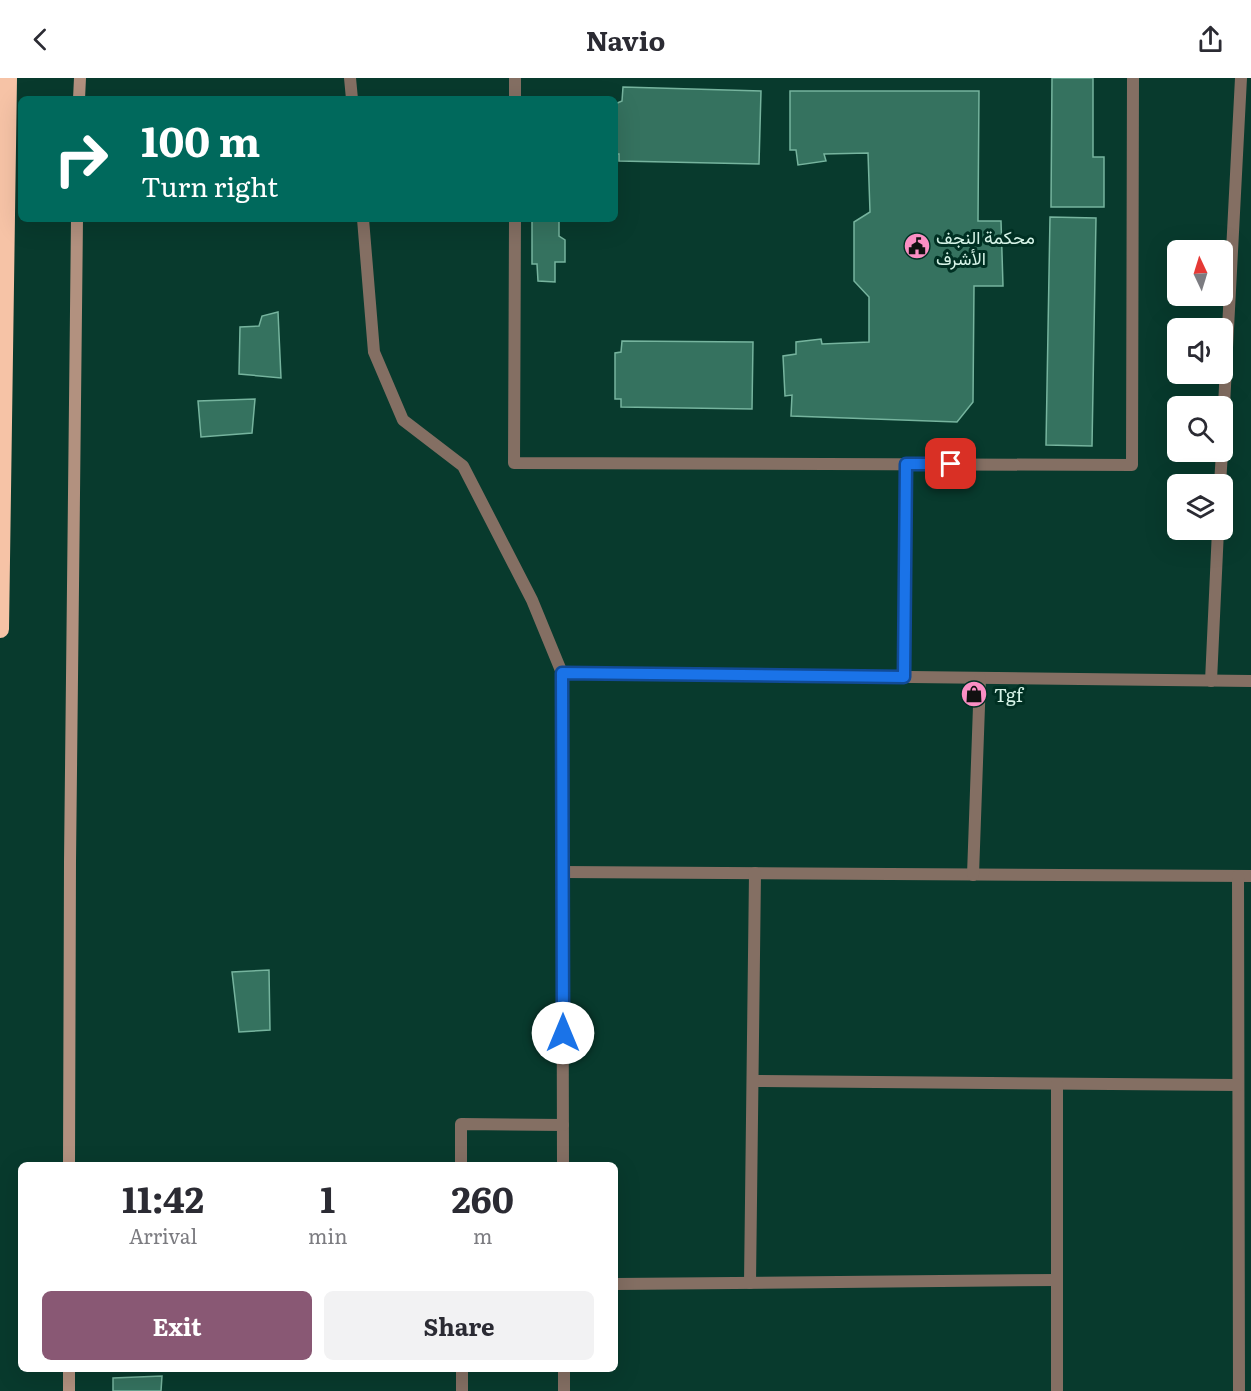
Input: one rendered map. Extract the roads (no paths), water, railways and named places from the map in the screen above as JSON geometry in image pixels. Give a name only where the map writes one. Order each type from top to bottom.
[{"type":"highway","points":[[0,629],[8,78]]},
{"type":"main road","points":[[80,78],[80,96]]},
{"type":"main road","points":[[69,1162],[77,222]]},
{"type":"main road","points":[[69,1372],[69,1391]]},
{"type":"street","points":[[350,78],[352,96]]},
{"type":"street","points":[[515,78],[515,96]]},
{"type":"street","points":[[515,222],[514,463],[1132,465],[1133,78]]},
{"type":"street","points":[[1225,396],[1241,78]]},
{"type":"street","points":[[1238,143],[1251,144]]},
{"type":"street","points":[[363,222],[374,352],[403,420],[463,466],[532,600],[562,673],[563,1162]]},
{"type":"street","points":[[904,677],[906,464]]},
{"type":"street","points":[[1211,681],[1218,540]]},
{"type":"street","points":[[562,673],[1251,681]]},
{"type":"street","points":[[973,875],[980,678]]},
{"type":"street","points":[[563,872],[1251,876]]},
{"type":"street","points":[[750,1283],[756,873]]},
{"type":"street","points":[[1238,876],[1239,1391]]},
{"type":"street","points":[[753,1081],[1238,1085]]},
{"type":"street","points":[[1057,1084],[1057,1391]]},
{"type":"street","points":[[461,1162],[461,1124],[563,1125]]},
{"type":"street","points":[[618,1284],[1057,1280]]},
{"type":"street","points":[[462,1372],[462,1391]]},
{"type":"street","points":[[564,1372],[564,1391]]},
{"type":"place","name":"محكمة النجف الأشرف","points":[[917,246]]},
{"type":"place","name":"Tgf","points":[[974,694]]}]
